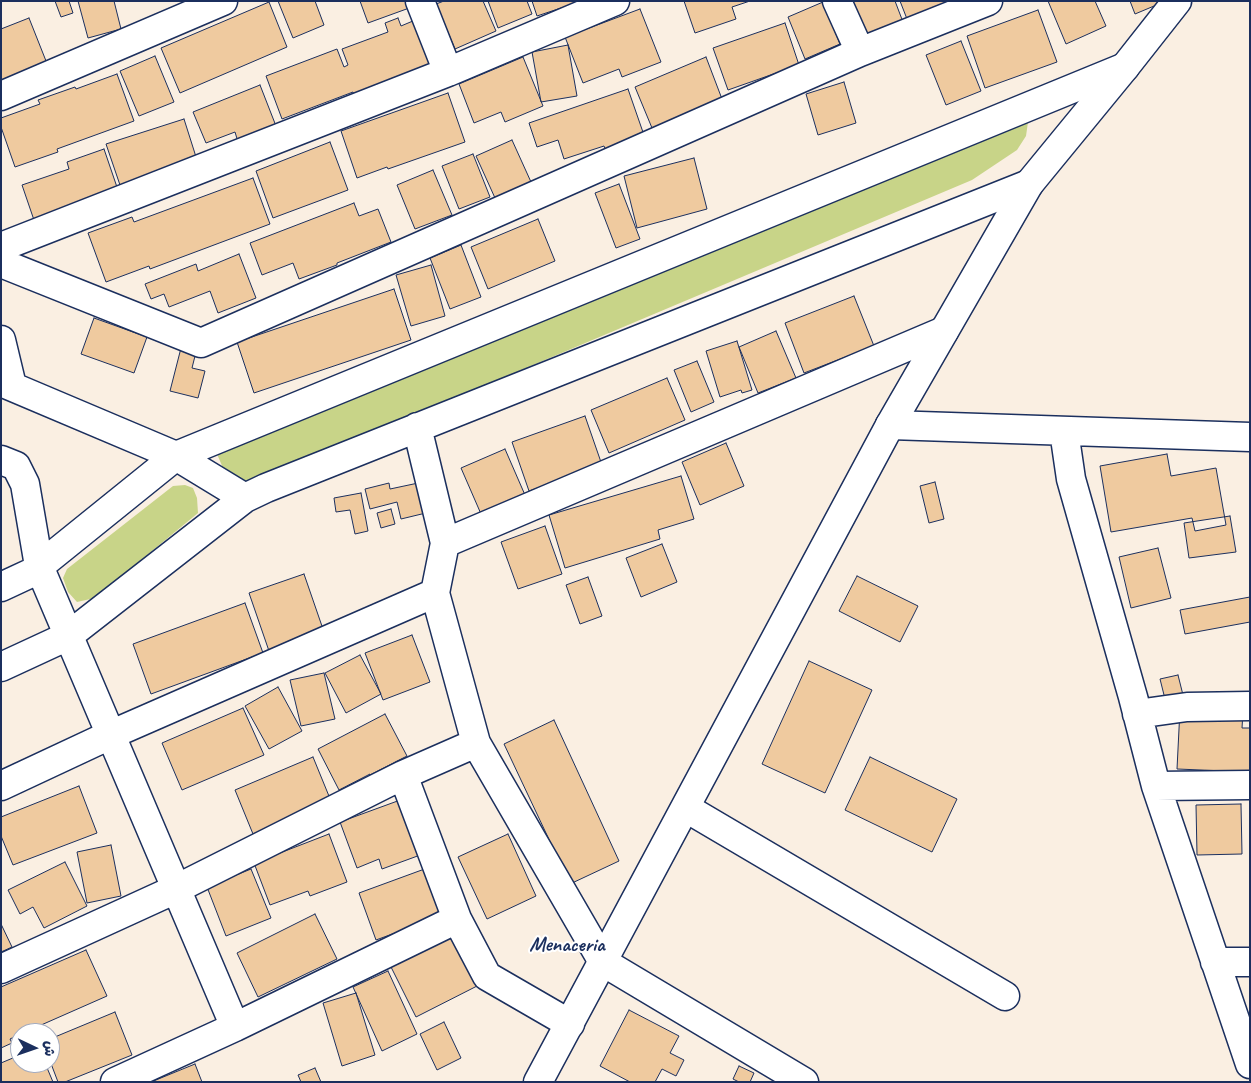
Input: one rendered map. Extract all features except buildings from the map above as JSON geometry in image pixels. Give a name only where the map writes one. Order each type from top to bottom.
[{"type":"street","points":[[1,96],[223,1]]},
{"type":"street","points":[[420,1],[448,72]]},
{"type":"street","points":[[1,247],[448,72],[615,1]]},
{"type":"street","points":[[837,1],[860,52]]},
{"type":"street","points":[[1,263],[201,343],[860,52],[988,1]]},
{"type":"street","points":[[538,1082],[890,426],[1028,184],[1177,1]]},
{"type":"street","points":[[1,587],[31,573],[176,456],[1125,67]]},
{"type":"street","points":[[1,667],[68,636],[245,498],[266,488],[1028,184]]},
{"type":"street","points":[[445,543],[944,331]]},
{"type":"street","points":[[1,340],[7,384],[176,456],[245,498]]},
{"type":"street","points":[[890,426],[1250,437]]},
{"type":"street","points":[[417,428],[445,543],[435,594],[476,743],[603,962],[804,1082]]},
{"type":"street","points":[[1064,431],[1071,479],[1156,786],[1250,1064]]},
{"type":"street","points":[[1,460],[16,466],[25,484],[39,566],[235,1027]]},
{"type":"street","points":[[1,567],[39,566]]},
{"type":"street","points":[[1,786],[110,735],[435,594]]},
{"type":"street","points":[[1137,714],[1187,707],[1250,706]]},
{"type":"street","points":[[1,969],[176,889],[403,775],[476,743]]},
{"type":"street","points":[[403,775],[457,919],[487,976],[570,1024]]},
{"type":"street","points":[[1156,786],[1250,785]]},
{"type":"street","points":[[686,808],[1005,996]]},
{"type":"street","points":[[115,1082],[235,1027],[457,919]]},
{"type":"street","points":[[1215,962],[1250,962]]},
{"type":"green space","points":[[1016,110],[1027,115],[1026,136],[1017,150],[972,180],[265,478],[246,483],[232,477],[223,468],[217,454]]},
{"type":"green space","points":[[185,485],[193,488],[197,498],[198,513],[95,598],[77,602],[68,592],[63,578],[67,569],[173,486]]},
{"type":"district","name":"Menaceria","points":[[567,945]]}]
